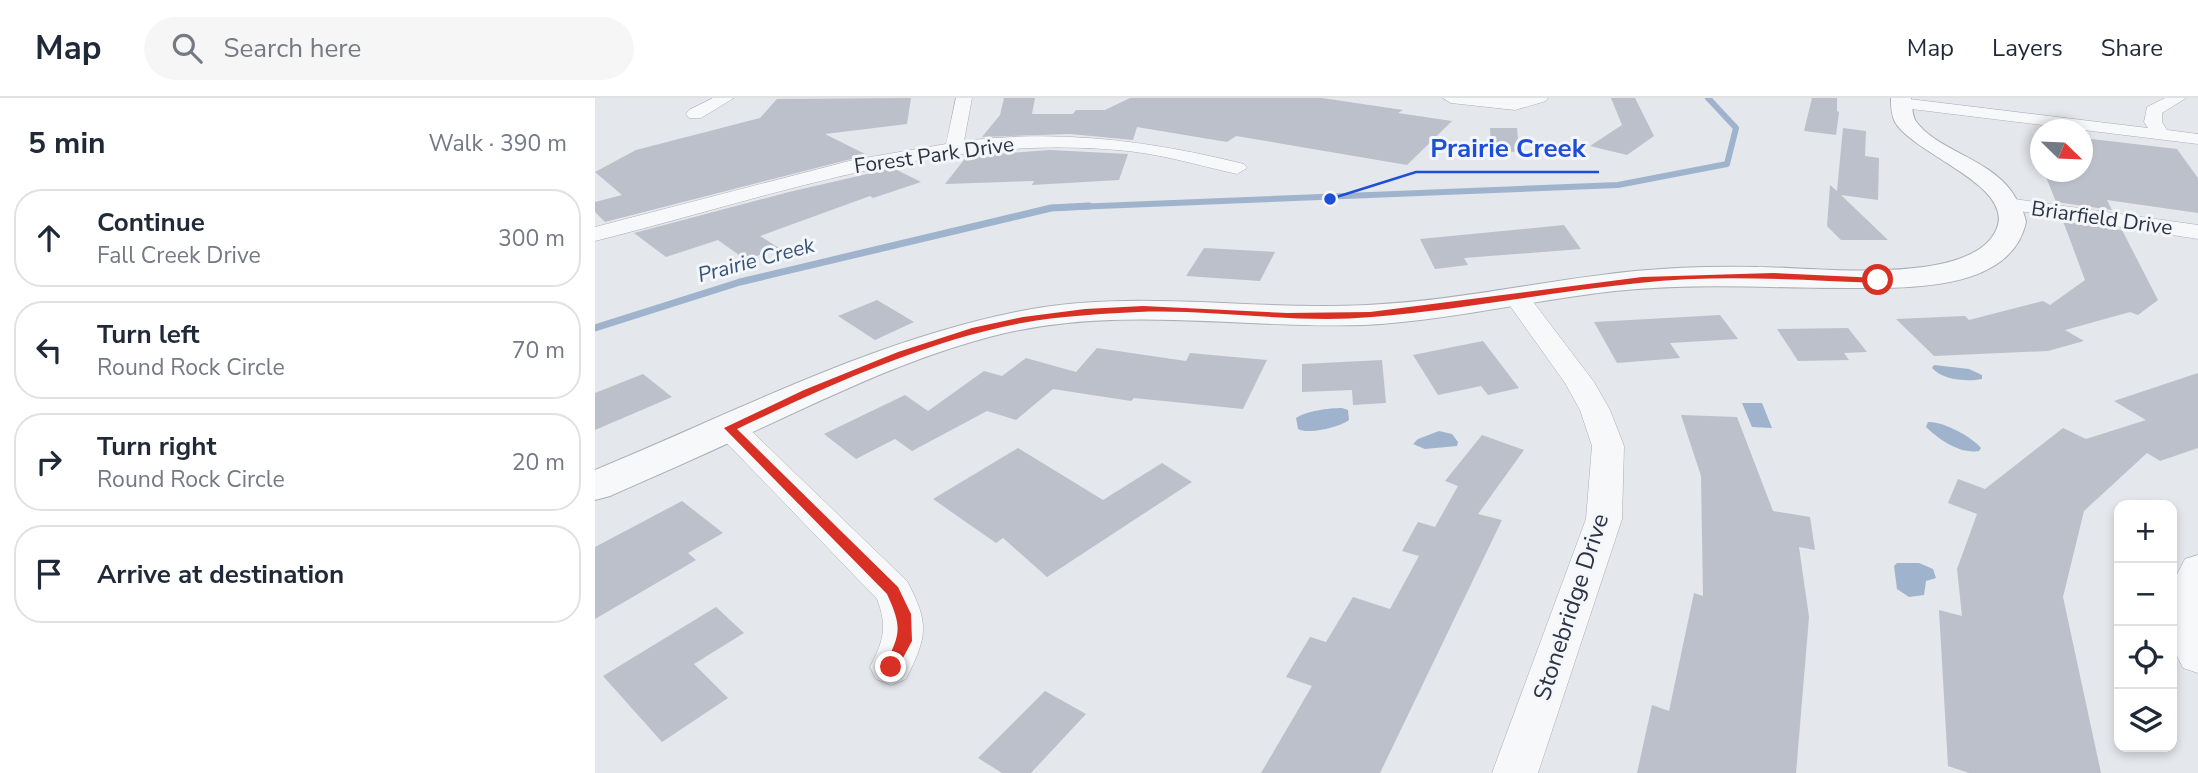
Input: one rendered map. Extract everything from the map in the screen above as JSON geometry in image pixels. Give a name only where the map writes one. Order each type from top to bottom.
[{"type":"street","points":[[695,114],[726,98]]},
{"type":"street","points":[[954,148],[964,98]]},
{"type":"street","points":[[1451,98],[1504,105],[1524,104],[1540,98]]},
{"type":"street","points":[[2161,134],[2153,122],[2153,111],[2178,98]]},
{"type":"street","points":[[595,486],[807,392],[901,354],[976,330],[1023,320],[1124,309],[1287,316],[1370,315],[1600,284],[1685,277],[1783,276],[1878,280],[1927,276],[1968,267],[1983,260],[2003,244],[2011,230],[2013,215],[2002,194],[1983,174],[1921,137],[1910,127],[1902,117],[1901,100],[2198,139]]},
{"type":"street","name":"Forest Park Drive","points":[[595,234],[854,164],[954,148],[1021,143],[1099,142],[1167,152],[1237,168]]},
{"type":"street","name":"Briarfield Drive","points":[[2007,204],[2198,232]]},
{"type":"street","name":"Stonebridge Drive","points":[[1515,773],[1604,519],[1608,446],[1595,410],[1579,382],[1516,296]]},
{"type":"street","points":[[730,428],[893,591],[904,614],[905,641],[891,667]]},
{"type":"street","points":[[2198,569],[2192,582],[2198,656]]},
{"type":"water","points":[[1934,365],[1969,369],[1982,375],[1982,379],[1948,378],[1932,368]]},
{"type":"water","points":[[1742,403],[1762,403],[1772,428],[1752,427]]},
{"type":"water","points":[[1318,410],[1348,410],[1349,420],[1345,423],[1316,431],[1298,429],[1296,418],[1300,416]]},
{"type":"water","points":[[1928,422],[1957,430],[1981,448],[1979,451],[1972,451],[1950,445],[1926,427]]},
{"type":"water","points":[[1439,431],[1452,434],[1458,442],[1457,446],[1425,449],[1413,444],[1418,439]]},
{"type":"water","points":[[1897,563],[1919,563],[1933,569],[1936,578],[1926,581],[1924,595],[1909,597],[1897,589],[1894,566]]},
{"type":"building","points":[[911,98],[907,124],[825,134],[867,155],[605,222],[595,212],[595,202],[622,195],[595,172],[636,150],[760,118],[777,99]]},
{"type":"building","points":[[1004,98],[1035,98],[1032,114],[1073,114],[1076,110],[1105,110],[1130,98],[1322,98],[1403,110],[1398,113],[1452,121],[1407,165],[1236,136],[1227,142],[1137,127],[1133,140],[1070,134],[982,137],[1000,115]]},
{"type":"building","points":[[1611,98],[1635,98],[1654,136],[1627,155],[1590,146],[1622,125]]},
{"type":"building","points":[[1812,98],[1837,98],[1839,112],[1836,135],[1804,131]]},
{"type":"building","points":[[1490,128],[1517,128],[1519,152],[1491,151]]},
{"type":"building","points":[[1843,128],[1866,131],[1865,156],[1879,158],[1878,200],[1841,195],[1888,240],[1841,240],[1827,226],[1830,185],[1837,191]]},
{"type":"building","points":[[2093,139],[2177,149],[2198,178],[2198,213],[2107,200],[2112,210],[2056,202],[2048,182],[2093,182]]},
{"type":"building","points":[[1050,150],[1128,154],[1119,180],[1032,185],[1034,181],[945,184],[967,156]]},
{"type":"building","points":[[893,168],[921,182],[873,198],[870,196],[760,236],[779,248],[746,260],[718,240],[666,257],[634,233],[789,192]]},
{"type":"building","points":[[2063,221],[2122,230],[2158,300],[2138,315],[2130,312],[2065,330],[2084,341],[2048,351],[1934,356],[1896,319],[1965,316],[1969,320],[2043,301],[2050,305],[2085,280]]},
{"type":"building","points":[[1564,225],[1581,249],[1464,258],[1468,265],[1435,269],[1420,239]]},
{"type":"building","points":[[1204,248],[1275,252],[1260,281],[1186,276]]},
{"type":"building","points":[[877,300],[914,322],[875,340],[838,316]]},
{"type":"building","points":[[1720,315],[1738,339],[1670,343],[1680,358],[1617,363],[1594,322]]},
{"type":"building","points":[[1848,328],[1867,352],[1844,353],[1849,360],[1798,361],[1777,329]]},
{"type":"building","points":[[1483,341],[1519,388],[1488,395],[1481,386],[1438,395],[1413,355]]},
{"type":"building","points":[[1097,348],[1186,361],[1190,353],[1267,360],[1243,409],[1134,398],[1131,401],[1053,389],[1016,420],[987,411],[912,451],[895,439],[856,459],[824,434],[905,395],[928,411],[984,371],[1002,376],[1026,358],[1076,372]]},
{"type":"building","points":[[1382,360],[1386,403],[1353,405],[1352,390],[1302,392],[1302,364]]},
{"type":"building","points":[[2198,373],[2198,448],[2160,461],[2147,453],[2084,511],[2063,597],[2101,773],[1969,773],[1948,766],[1939,610],[1962,616],[1957,569],[1977,514],[1948,503],[1958,479],[1985,489],[2063,428],[2086,439],[2146,420],[2114,401]]},
{"type":"building","points":[[643,374],[672,397],[595,430],[595,393]]},
{"type":"building","points":[[1681,415],[1737,417],[1773,511],[1810,517],[1815,550],[1799,547],[1809,617],[1796,773],[1637,773],[1652,705],[1669,711],[1694,593],[1703,596],[1701,476]]},
{"type":"building","points":[[1482,435],[1524,450],[1478,514],[1502,520],[1380,773],[1261,773],[1312,686],[1286,677],[1310,637],[1326,642],[1353,597],[1390,609],[1419,556],[1402,551],[1418,522],[1435,527],[1458,486],[1445,481]]},
{"type":"building","points":[[1018,448],[1103,500],[1162,463],[1192,482],[1047,577],[1003,538],[996,543],[933,499]]},
{"type":"building","points":[[682,501],[723,533],[688,553],[696,560],[595,619],[595,547]]},
{"type":"building","points":[[716,607],[744,633],[694,664],[728,698],[662,742],[603,676]]},
{"type":"building","points":[[1045,691],[1086,714],[1031,773],[1002,773],[978,758]]},
{"type":"waterway","name":"Prairie Creek","points":[[1054,208],[1618,185],[1727,164],[1736,128],[1708,98]]},
{"type":"waterway","name":"Prairie Creek","points":[[1054,208],[1089,206]]},
{"type":"waterway","name":"Prairie Creek","points":[[1050,208],[1054,208]]},
{"type":"waterway","name":"Prairie Creek","points":[[595,328],[740,282],[1054,208]]},
{"type":"place","name":"Prairie Creek","points":[[1330,199]]},
{"type":"route","points":[[891,667],[905,641],[904,614],[893,591],[730,428],[807,392],[901,354],[976,330],[1023,320],[1085,312],[1143,309],[1287,316],[1370,315],[1642,279],[1773,276],[1878,280]]}]
